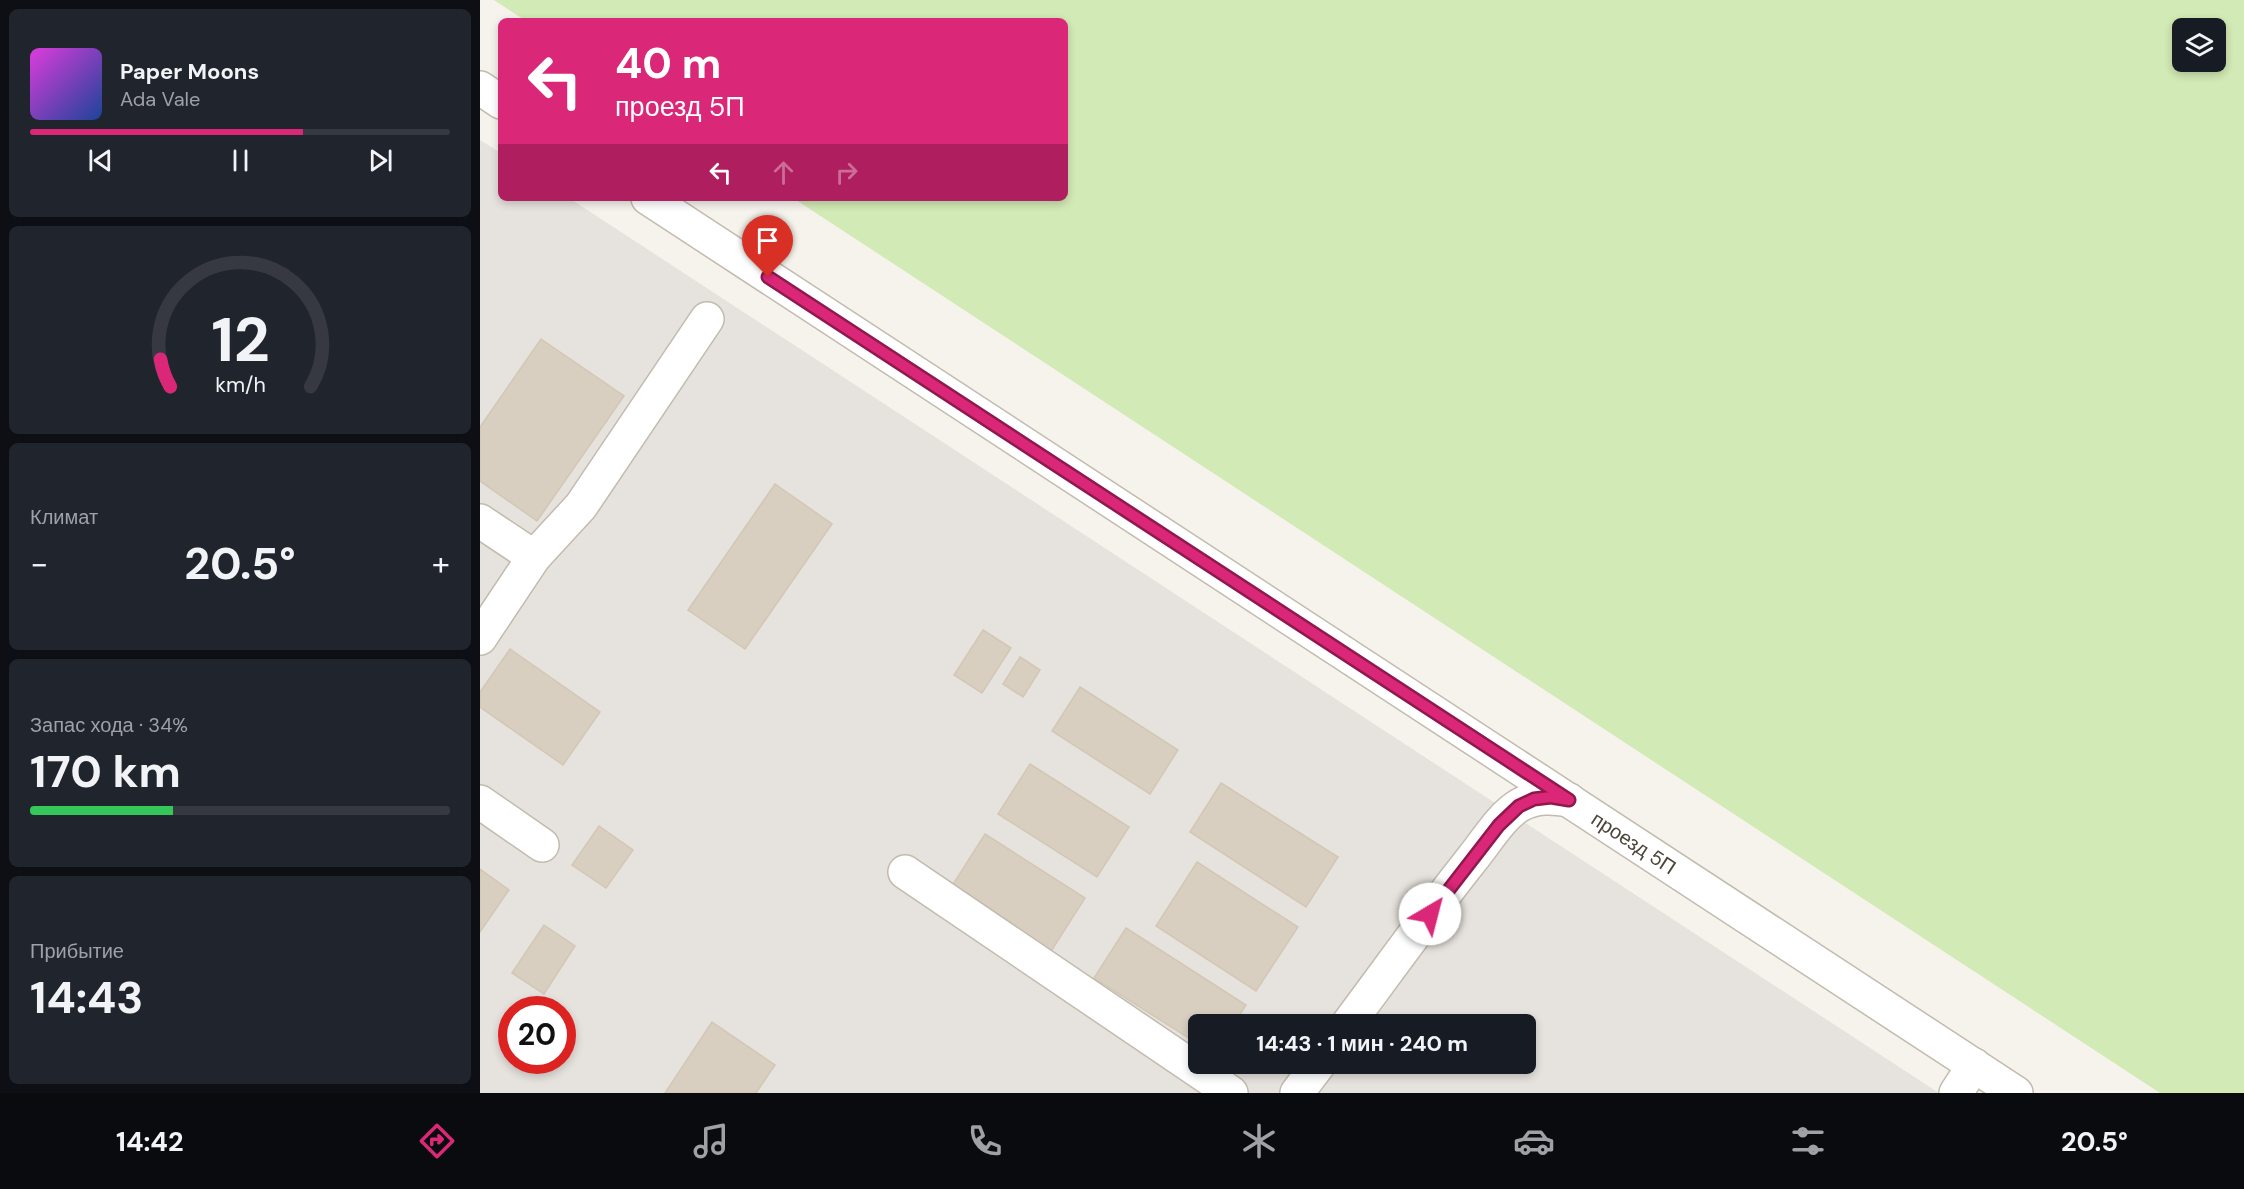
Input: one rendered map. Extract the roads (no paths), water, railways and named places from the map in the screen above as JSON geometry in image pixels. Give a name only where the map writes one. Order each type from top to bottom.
[{"type":"street","points":[[480,88],[498,100]]},
{"type":"street","name":"проезд 5П","points":[[653,201],[2016,1093]]},
{"type":"street","points":[[480,638],[534,558],[581,506],[707,320]]},
{"type":"street","points":[[480,522],[534,558]]},
{"type":"street","points":[[1355,1014],[1499,825],[1519,806],[1534,799],[1551,797],[1569,800]]},
{"type":"street","points":[[480,802],[542,845]]},
{"type":"street","points":[[905,872],[1231,1093]]},
{"type":"street","points":[[1956,1093],[1974,1065]]},
{"type":"street","points":[[1297,1093],[1311,1074]]}]
